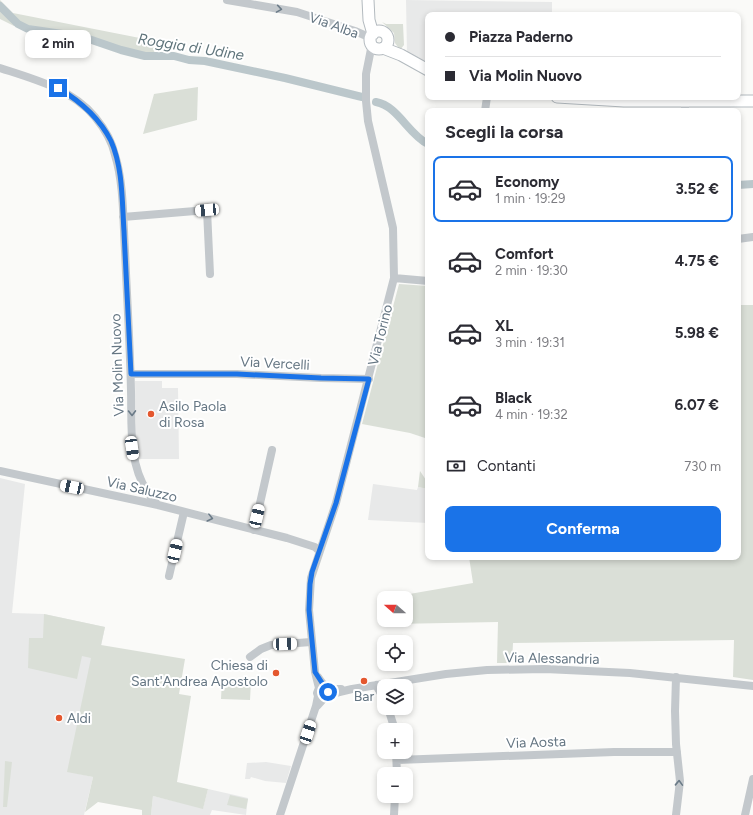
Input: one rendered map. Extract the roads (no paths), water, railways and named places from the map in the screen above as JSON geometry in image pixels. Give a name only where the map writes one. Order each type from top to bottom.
[{"type":"main road","points":[[368,0],[369,14],[378,40]]},
{"type":"main road","name":"Via Alba","points":[[378,40],[425,68]]},
{"type":"main road","points":[[673,100],[685,106],[753,101]]},
{"type":"street","name":"Via Alba","points":[[227,0],[297,12],[378,40]]},
{"type":"street","name":"Via Torino","points":[[323,692],[315,672],[311,642],[309,610],[310,584],[319,551],[336,503],[394,278],[393,228],[368,121],[366,87],[368,64],[378,40]]},
{"type":"street","name":"Via Molin Nuovo","points":[[0,68],[58,88],[81,103],[95,117],[110,140],[119,170],[123,217],[134,456],[141,480],[147,491],[158,505]]},
{"type":"street","points":[[123,217],[207,210],[210,274]]},
{"type":"street","points":[[741,239],[753,237]]},
{"type":"street","points":[[394,278],[425,281]]},
{"type":"street","name":"Via Vercelli","points":[[131,374],[223,374],[369,379]]},
{"type":"street","points":[[254,530],[272,450]]},
{"type":"street","name":"Via Saluzzo","points":[[0,472],[158,505],[304,543],[315,547],[319,551]]},
{"type":"street","name":"Via Saluzzo","points":[[169,576],[184,512]]},
{"type":"street","points":[[250,657],[261,649],[271,645],[311,642]]},
{"type":"street","name":"Via Alessandria","points":[[323,692],[352,689],[446,674],[487,670],[581,670],[676,677],[753,686]]},
{"type":"street","points":[[676,677],[675,711],[680,781],[676,815]]},
{"type":"street","points":[[280,815],[316,706],[323,692]]},
{"type":"street","name":"Via Aosta","points":[[413,756],[677,752]]},
{"type":"street","points":[[745,815],[753,779]]},
{"type":"street","points":[[394,815],[395,803]]},
{"type":"waterway","name":"Roggia di Udine","points":[[0,6],[18,24],[28,29],[83,37],[121,50],[145,56],[174,56],[189,60],[205,61],[285,78],[362,97]]},
{"type":"waterway","name":"Roggia di Udine","points":[[376,102],[391,109],[415,134],[425,142]]},
{"type":"waterway","name":"Roggia di Udine","points":[[741,185],[753,184]]},
{"type":"place","name":"Asilo Paola di Rosa","points":[[151,414]]},
{"type":"place","name":"Chiesa di Sant'Andrea Apostolo","points":[[276,673]]},
{"type":"place","name":"Bar","points":[[364,681]]},
{"type":"place","name":"Aldi","points":[[59,718]]}]
